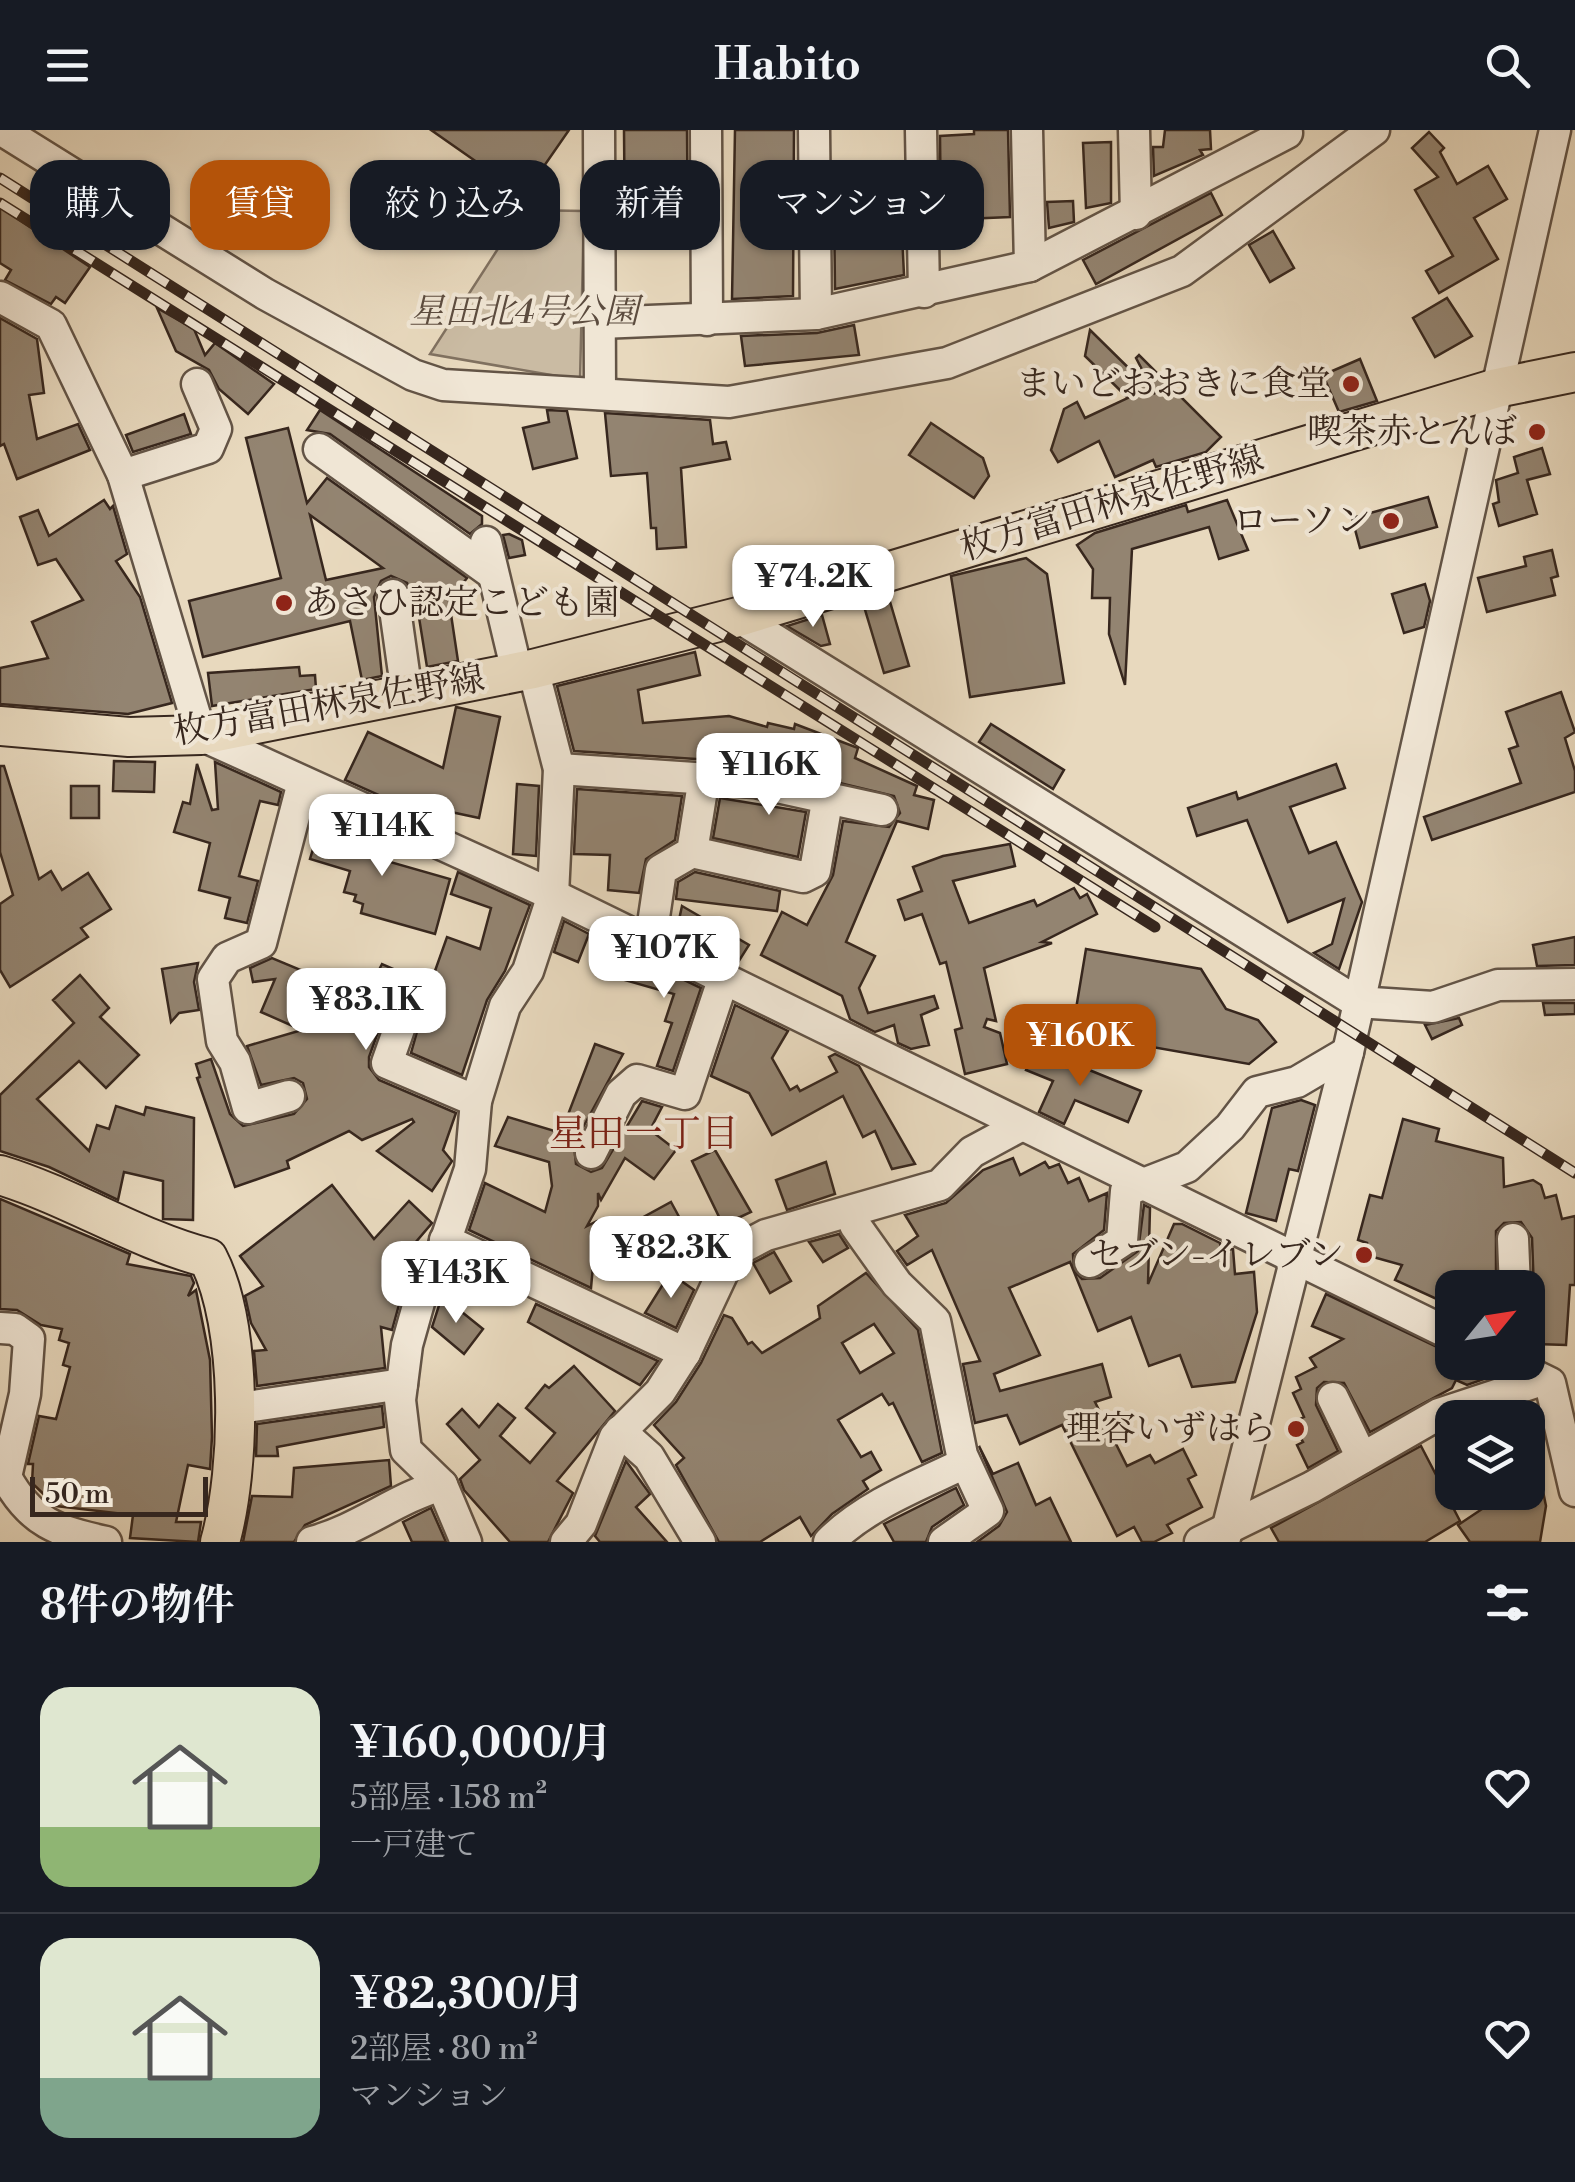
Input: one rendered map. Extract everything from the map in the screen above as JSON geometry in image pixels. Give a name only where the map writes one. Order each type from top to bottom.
[{"type":"main road","name":"枚方富田林泉佐野線","points":[[0,726],[129,737],[201,734],[525,671],[738,617],[1497,388],[1575,372]]},
{"type":"main road","points":[[0,1175],[43,1188],[124,1230],[208,1258],[222,1284],[233,1409],[231,1466],[220,1542]]},
{"type":"street","points":[[2,130],[266,294],[413,374],[443,385],[729,402],[948,363],[1182,271],[1374,130]]},
{"type":"street","points":[[599,130],[600,394]]},
{"type":"street","points":[[706,130],[707,320]]},
{"type":"street","points":[[814,130],[816,314]]},
{"type":"street","points":[[921,130],[924,292]]},
{"type":"street","points":[[1027,130],[1030,266]]},
{"type":"street","points":[[1134,130],[1136,214]]},
{"type":"street","points":[[1228,1536],[1348,1052],[1555,130]]},
{"type":"street","points":[[600,323],[816,314],[1030,266],[1136,214],[1239,143],[1287,133]]},
{"type":"street","points":[[0,298],[51,324],[123,475],[201,734],[553,896],[1015,1129],[1135,1187],[1299,1256],[1435,1326]]},
{"type":"street","points":[[123,475],[208,448],[216,429],[197,384]]},
{"type":"street","points":[[319,449],[493,574]]},
{"type":"street","points":[[466,1542],[442,1485],[406,1450],[401,1392],[407,1345],[427,1274],[470,1168],[476,1101],[505,1006],[528,971],[553,896],[558,769],[493,574],[486,542]]},
{"type":"street","points":[[393,595],[407,694]]},
{"type":"street","points":[[738,617],[1357,1002],[1433,1007],[1498,985],[1575,984]]},
{"type":"street","points":[[558,769],[704,778],[828,796],[882,810]]},
{"type":"street","points":[[692,852],[704,778]]},
{"type":"street","points":[[289,1096],[248,1108],[236,1062],[214,1043],[213,979],[227,958],[261,944],[303,782]]},
{"type":"street","points":[[650,944],[661,870],[692,852],[803,877],[815,871],[828,796]]},
{"type":"street","points":[[593,1134],[621,1094],[637,1080],[686,1094],[698,1088],[722,980]]},
{"type":"street","points":[[392,1023],[386,1063],[476,1101]]},
{"type":"street","points":[[1135,1187],[1187,1167],[1230,1127],[1257,1092],[1297,1082],[1348,1052]]},
{"type":"street","points":[[566,1542],[581,1524],[620,1431],[660,1392],[685,1353],[732,1252],[766,1235],[940,1184],[972,1152],[1015,1129]]},
{"type":"street","points":[[1090,1262],[1122,1241],[1135,1187]]},
{"type":"street","points":[[852,1212],[854,1225],[897,1284],[935,1321],[966,1463],[988,1511],[944,1542]]},
{"type":"street","points":[[1513,1238],[1514,1270]]},
{"type":"street","points":[[444,1240],[685,1353]]},
{"type":"street","points":[[0,1328],[15,1329],[28,1339],[25,1394],[3,1477],[22,1506],[34,1515],[60,1531],[106,1542]]},
{"type":"street","points":[[1228,1536],[1440,1414],[1519,1380]]},
{"type":"street","points":[[1538,1380],[1573,1474]]},
{"type":"street","points":[[233,1409],[401,1392]]},
{"type":"street","points":[[1333,1398],[1362,1458]]},
{"type":"street","points":[[620,1431],[648,1457],[700,1542]]},
{"type":"street","points":[[829,1542],[844,1526],[966,1463]]},
{"type":"street","points":[[312,1542],[372,1520],[422,1491],[442,1485]]},
{"type":"green space","name":"星田北4号公園","points":[[560,211],[580,211],[580,250],[583,250],[580,380],[430,354],[497,250],[560,250]]},
{"type":"building","points":[[431,130],[569,130],[548,160],[474,160]]},
{"type":"building","points":[[624,130],[687,130],[687,160],[624,160]]},
{"type":"building","points":[[735,130],[794,130],[794,160],[740,160],[740,250],[793,250],[793,296],[732,299]]},
{"type":"building","points":[[974,130],[1008,130],[1010,217],[984,218],[984,160],[940,160],[940,136],[974,134]]},
{"type":"building","points":[[1165,130],[1210,130],[1211,149],[1200,150],[1203,155],[1154,176],[1153,147],[1163,147]]},
{"type":"building","points":[[1429,132],[1444,148],[1440,152],[1457,184],[1488,166],[1507,199],[1474,218],[1498,259],[1439,293],[1426,271],[1453,256],[1415,190],[1438,177],[1412,148]]},
{"type":"building","points":[[1111,142],[1111,203],[1086,208],[1083,143]]},
{"type":"building","points":[[1211,193],[1222,215],[1096,284],[1083,260]]},
{"type":"building","points":[[1073,201],[1074,222],[1049,228],[1047,202]]},
{"type":"building","points":[[0,207],[30,227],[30,250],[64,250],[90,267],[65,303],[56,297],[51,304],[5,280],[11,270],[0,263]]},
{"type":"building","points":[[1273,231],[1294,268],[1270,282],[1249,245]]},
{"type":"building","points":[[835,250],[903,250],[904,275],[835,289]]},
{"type":"building","points":[[1447,298],[1472,336],[1435,357],[1413,318]]},
{"type":"building","points":[[157,308],[194,329],[205,355],[215,343],[274,384],[248,414],[219,389],[209,370],[176,351]]},
{"type":"building","points":[[0,318],[37,339],[44,393],[29,395],[37,439],[78,424],[90,450],[17,479],[4,444],[0,446]]},
{"type":"building","points":[[854,325],[859,355],[745,366],[741,336],[817,333]]},
{"type":"building","points":[[1090,330],[1155,394],[1136,358],[1139,355],[1221,437],[1206,452],[1156,467],[1153,460],[1115,477],[1099,441],[1058,462],[1051,450],[1064,409],[1077,402],[1085,418],[1128,398],[1085,356]]},
{"type":"building","points":[[1360,359],[1377,401],[1339,412],[1323,375]]},
{"type":"building","points":[[320,410],[482,516],[482,524],[470,534],[330,434],[307,430]]},
{"type":"building","points":[[547,410],[567,411],[577,458],[533,469],[523,428],[549,422]]},
{"type":"building","points":[[605,413],[710,420],[713,444],[726,442],[730,459],[681,468],[686,547],[657,549],[656,528],[651,528],[647,473],[611,476]]},
{"type":"building","points":[[184,414],[191,434],[133,452],[126,435]]},
{"type":"building","points":[[931,423],[983,458],[989,476],[974,498],[909,455]]},
{"type":"building","points":[[288,428],[307,503],[327,478],[467,578],[449,601],[458,661],[427,667],[417,605],[413,606],[407,583],[391,576],[381,581],[374,597],[382,676],[362,680],[350,621],[203,657],[189,601],[281,578],[246,438]],"holes":[[[310,515],[383,568],[326,580]]]},
{"type":"building","points":[[1542,448],[1550,474],[1527,480],[1537,514],[1499,526],[1493,504],[1499,502],[1496,480],[1518,473],[1514,457]]},
{"type":"building","points":[[1428,497],[1437,527],[1360,548],[1352,518]]},
{"type":"building","points":[[104,500],[110,509],[113,506],[127,554],[116,561],[140,597],[172,703],[128,714],[0,704],[0,668],[48,658],[32,622],[83,600],[56,559],[38,565],[20,517],[38,510],[49,536]]},
{"type":"building","points":[[1227,500],[1248,550],[1219,559],[1209,527],[1132,549],[1125,685],[1109,634],[1110,598],[1092,598],[1093,569],[1077,545],[1095,533],[1186,505],[1188,512]]},
{"type":"building","points":[[503,535],[522,540],[525,555],[509,558]]},
{"type":"building","points":[[1552,550],[1558,576],[1551,578],[1555,595],[1487,612],[1478,578],[1526,566],[1524,557]]},
{"type":"building","points":[[1026,558],[1047,574],[1064,683],[970,697],[951,576]]},
{"type":"building","points":[[1425,584],[1430,601],[1424,627],[1404,633],[1392,594]]},
{"type":"building","points":[[888,595],[909,666],[884,673],[863,603]]},
{"type":"building","points":[[822,615],[830,644],[821,646],[787,626]]},
{"type":"building","points":[[695,652],[700,675],[638,690],[643,723],[729,716],[767,727],[768,723],[794,729],[795,724],[858,748],[855,758],[917,786],[914,795],[934,800],[928,829],[897,821],[846,942],[875,956],[859,988],[868,1013],[934,996],[938,1008],[921,1015],[929,1045],[911,1049],[898,1043],[894,1025],[875,1032],[850,1019],[842,996],[761,955],[782,912],[807,925],[833,875],[843,821],[889,827],[900,813],[894,796],[757,763],[574,751],[557,686]]},
{"type":"building","points":[[299,667],[300,676],[315,675],[316,689],[212,706],[208,673]]},
{"type":"building","points":[[1561,692],[1575,732],[1565,738],[1575,771],[1575,792],[1432,840],[1424,817],[1521,783],[1509,749],[1518,746],[1506,712]]},
{"type":"building","points":[[456,707],[500,717],[479,818],[418,805],[414,811],[345,780],[368,732],[443,768]]},
{"type":"building","points":[[991,724],[1064,770],[1053,789],[979,742]]},
{"type":"building","points":[[114,761],[155,762],[154,792],[113,791]]},
{"type":"building","points":[[215,762],[281,792],[278,805],[260,801],[239,876],[258,881],[247,923],[225,918],[230,898],[199,890],[210,843],[174,832],[183,802],[190,804],[197,764],[212,810],[218,809]]},
{"type":"building","points":[[1336,764],[1345,788],[1290,807],[1309,853],[1336,842],[1362,902],[1339,969],[1314,953],[1332,944],[1344,899],[1288,922],[1247,820],[1197,836],[1188,808],[1236,792],[1238,799]]},
{"type":"building","points":[[0,766],[4,766],[39,879],[51,871],[62,890],[88,873],[111,909],[81,928],[88,937],[10,987],[0,970],[0,904],[13,895],[0,852]]},
{"type":"building","points":[[517,784],[539,786],[536,856],[513,854]]},
{"type":"building","points":[[71,786],[99,786],[99,818],[71,818]]},
{"type":"building","points":[[577,789],[682,796],[675,840],[646,859],[639,893],[608,890],[610,855],[574,854]]},
{"type":"building","points":[[720,798],[806,812],[798,857],[713,838]]},
{"type":"building","points":[[322,820],[389,841],[383,860],[450,879],[435,934],[361,913],[363,904],[354,901],[356,895],[344,892],[350,871],[310,859]]},
{"type":"building","points":[[1010,844],[1015,866],[953,881],[969,923],[1034,900],[1037,906],[1074,888],[1080,898],[1087,894],[1097,914],[1042,942],[1052,943],[984,968],[996,1021],[987,1019],[984,1027],[1000,1033],[1007,1064],[965,1074],[955,1030],[962,1028],[946,962],[940,964],[922,914],[905,920],[898,900],[922,891],[913,867],[943,856]]},
{"type":"building","points":[[458,872],[530,905],[505,971],[487,1000],[462,1075],[411,1053],[424,1007],[411,991],[395,994],[389,1002],[369,1057],[369,1067],[379,1080],[456,1113],[443,1150],[452,1161],[432,1191],[377,1151],[414,1122],[412,1119],[362,1140],[349,1131],[287,1161],[289,1168],[235,1187],[197,1078],[200,1077],[196,1064],[211,1059],[230,1114],[243,1126],[294,1114],[307,1099],[303,1083],[294,1078],[261,1085],[247,1046],[302,1030],[261,1012],[275,979],[253,982],[250,968],[272,958],[365,997],[382,964],[430,985],[447,937],[480,949],[491,908],[451,894]]},
{"type":"building","points":[[695,872],[780,891],[777,911],[676,899],[678,882]]},
{"type":"building","points":[[682,906],[749,945],[737,964],[676,934]]},
{"type":"building","points":[[564,921],[589,934],[578,962],[554,952]]},
{"type":"building","points":[[1575,937],[1575,965],[1537,966],[1533,945]]},
{"type":"building","points":[[1086,949],[1201,969],[1226,1009],[1258,1020],[1276,1042],[1249,1064],[1072,1033]]},
{"type":"building","points":[[622,950],[701,988],[673,1071],[657,1066],[672,1023],[665,1021],[674,994],[614,977]]},
{"type":"building","points":[[198,963],[194,982],[199,1010],[179,1013],[171,1022],[162,969]]},
{"type":"building","points":[[80,975],[109,1008],[100,1017],[139,1055],[106,1088],[79,1061],[37,1099],[89,1151],[97,1125],[109,1129],[116,1106],[144,1115],[146,1107],[194,1118],[193,1220],[163,1219],[163,1181],[124,1172],[118,1200],[49,1167],[0,1151],[0,1095],[74,1023],[53,1000]]},
{"type":"building","points":[[1543,1003],[1575,1003],[1575,1014],[1545,1015]]},
{"type":"building","points":[[735,1005],[788,1031],[772,1058],[790,1090],[797,1086],[800,1091],[837,1072],[829,1057],[835,1054],[859,1066],[915,1164],[892,1169],[875,1131],[863,1137],[843,1096],[772,1135],[749,1093],[711,1076]]},
{"type":"building","points":[[1459,1018],[1462,1025],[1432,1039],[1425,1025]]},
{"type":"building","points":[[595,1044],[623,1054],[574,1144],[576,1164],[591,1172],[602,1168],[642,1101],[662,1107],[650,1130],[676,1150],[654,1179],[625,1158],[601,1200],[598,1193],[598,1206],[587,1226],[597,1221],[591,1288],[469,1230],[485,1183],[545,1212],[552,1186],[549,1162],[495,1146],[508,1117],[561,1133]]},
{"type":"building","points":[[1035,1048],[1141,1091],[1128,1122],[1075,1100],[1064,1124],[1039,1112],[1053,1081],[1026,1070]]},
{"type":"building","points":[[1301,1100],[1315,1105],[1298,1171],[1289,1169],[1276,1221],[1246,1213],[1272,1108]]},
{"type":"building","points":[[1403,1119],[1439,1129],[1436,1141],[1503,1158],[1504,1187],[1533,1180],[1541,1185],[1545,1198],[1556,1195],[1562,1219],[1575,1216],[1575,1285],[1570,1285],[1566,1345],[1545,1344],[1545,1270],[1533,1270],[1532,1238],[1521,1222],[1504,1223],[1496,1231],[1496,1270],[1435,1270],[1435,1298],[1395,1280],[1402,1265],[1366,1255],[1367,1243],[1358,1240],[1370,1195],[1382,1198]]},
{"type":"building","points":[[715,1150],[751,1212],[723,1225],[692,1161]]},
{"type":"building","points":[[1013,1158],[1020,1175],[1045,1162],[1049,1168],[1059,1164],[1068,1183],[1079,1178],[1089,1201],[1107,1193],[1104,1230],[1073,1254],[1074,1271],[1082,1279],[1100,1278],[1138,1251],[1144,1205],[1150,1208],[1148,1284],[1174,1224],[1182,1224],[1220,1243],[1221,1250],[1233,1249],[1235,1274],[1254,1272],[1257,1312],[1235,1382],[1192,1387],[1180,1355],[1149,1366],[1131,1317],[1098,1331],[1070,1262],[1009,1288],[1040,1355],[994,1374],[1000,1391],[1102,1364],[1111,1397],[1095,1402],[1127,1466],[1150,1455],[1155,1463],[1183,1449],[1196,1475],[1188,1479],[1202,1507],[1167,1525],[1172,1533],[1154,1542],[1142,1542],[1134,1527],[1117,1536],[1062,1425],[1020,1444],[1007,1415],[975,1423],[963,1364],[980,1361],[932,1250],[907,1265],[897,1251],[918,1236],[905,1215],[946,1203],[983,1170]]},
{"type":"building","points":[[826,1162],[835,1194],[787,1210],[776,1180]]},
{"type":"building","points":[[332,1185],[374,1239],[409,1201],[432,1223],[392,1270],[405,1283],[392,1330],[381,1327],[385,1368],[257,1386],[254,1351],[266,1350],[251,1323],[245,1296],[263,1286],[240,1256]]},
{"type":"building","points":[[0,1199],[130,1254],[127,1264],[191,1276],[194,1283],[188,1296],[196,1290],[210,1360],[212,1437],[210,1469],[188,1465],[176,1522],[201,1522],[198,1542],[130,1538],[133,1515],[56,1506],[32,1483],[33,1464],[28,1464],[39,1416],[56,1419],[70,1367],[63,1365],[69,1343],[59,1340],[62,1329],[41,1325],[17,1310],[0,1309]]},
{"type":"building","points":[[671,1202],[697,1250],[638,1277],[616,1232]]},
{"type":"building","points":[[839,1234],[848,1248],[823,1262],[809,1242]]},
{"type":"building","points":[[774,1252],[791,1281],[770,1293],[753,1263]]},
{"type":"building","points":[[670,1273],[694,1290],[676,1328],[645,1313]]},
{"type":"building","points":[[866,1273],[918,1330],[942,1453],[922,1462],[893,1403],[889,1405],[882,1394],[838,1420],[861,1457],[871,1452],[881,1470],[863,1481],[868,1489],[832,1514],[811,1536],[800,1517],[760,1542],[719,1542],[676,1465],[684,1458],[654,1425],[676,1402],[701,1363],[724,1315],[732,1318],[748,1344],[752,1342],[762,1353],[820,1318],[818,1306]],"holes":[[[874,1324],[894,1353],[860,1373],[842,1343]]]},
{"type":"building","points":[[1326,1294],[1435,1346],[1435,1380],[1456,1380],[1452,1388],[1370,1432],[1344,1383],[1324,1382],[1317,1388],[1316,1405],[1338,1451],[1308,1468],[1297,1445],[1303,1442],[1292,1423],[1304,1417],[1293,1393],[1301,1389],[1296,1377],[1316,1367],[1310,1358],[1343,1339],[1312,1326]]},
{"type":"building","points":[[442,1296],[483,1329],[464,1354],[432,1327]]},
{"type":"building","points":[[536,1304],[658,1361],[640,1385],[528,1322]]},
{"type":"building","points":[[574,1366],[615,1411],[557,1481],[573,1493],[548,1542],[510,1542],[464,1490],[460,1479],[480,1460],[447,1424],[462,1409],[479,1427],[498,1404],[515,1418],[500,1436],[530,1463],[555,1433],[526,1408],[545,1385],[549,1388]]},
{"type":"building","points":[[1456,1380],[1481,1380],[1467,1385]]},
{"type":"building","points":[[382,1406],[384,1427],[277,1447],[278,1456],[256,1456],[257,1424]]},
{"type":"building","points":[[979,1446],[993,1474],[1018,1463],[1036,1505],[1050,1498],[1071,1542],[977,1542],[999,1526],[1007,1512]]},
{"type":"building","points":[[1421,1446],[1435,1473],[1435,1510],[1454,1510],[1460,1521],[1425,1542],[1279,1542],[1271,1528]]},
{"type":"building","points":[[389,1460],[391,1486],[305,1525],[294,1542],[243,1542],[252,1496],[292,1497],[294,1468]]},
{"type":"building","points":[[626,1461],[650,1494],[636,1507],[667,1542],[600,1542],[595,1536]]},
{"type":"building","points":[[956,1488],[964,1505],[932,1527],[926,1542],[894,1542],[884,1524]]},
{"type":"building","points":[[1545,1501],[1546,1506],[1540,1542],[1470,1542],[1458,1525],[1480,1510],[1545,1510]]},
{"type":"building","points":[[431,1508],[446,1542],[412,1542],[403,1522]]},
{"type":"railway","points":[[0,178],[1575,1173]]},
{"type":"railway","points":[[0,203],[1155,927]]},
{"type":"place","name":"まいどおおきに食堂","points":[[1351,384]]},
{"type":"place","name":"喫茶赤とんぼ","points":[[1537,432]]},
{"type":"place","name":"ローソン","points":[[1391,521]]},
{"type":"place","name":"あさひ認定こども園","points":[[284,603]]},
{"type":"place","name":"セブン-イレブン","points":[[1364,1255]]},
{"type":"place","name":"理容いずはら","points":[[1296,1429]]},
{"type":"district","name":"星田一丁目","points":[[644,1134]]}]
